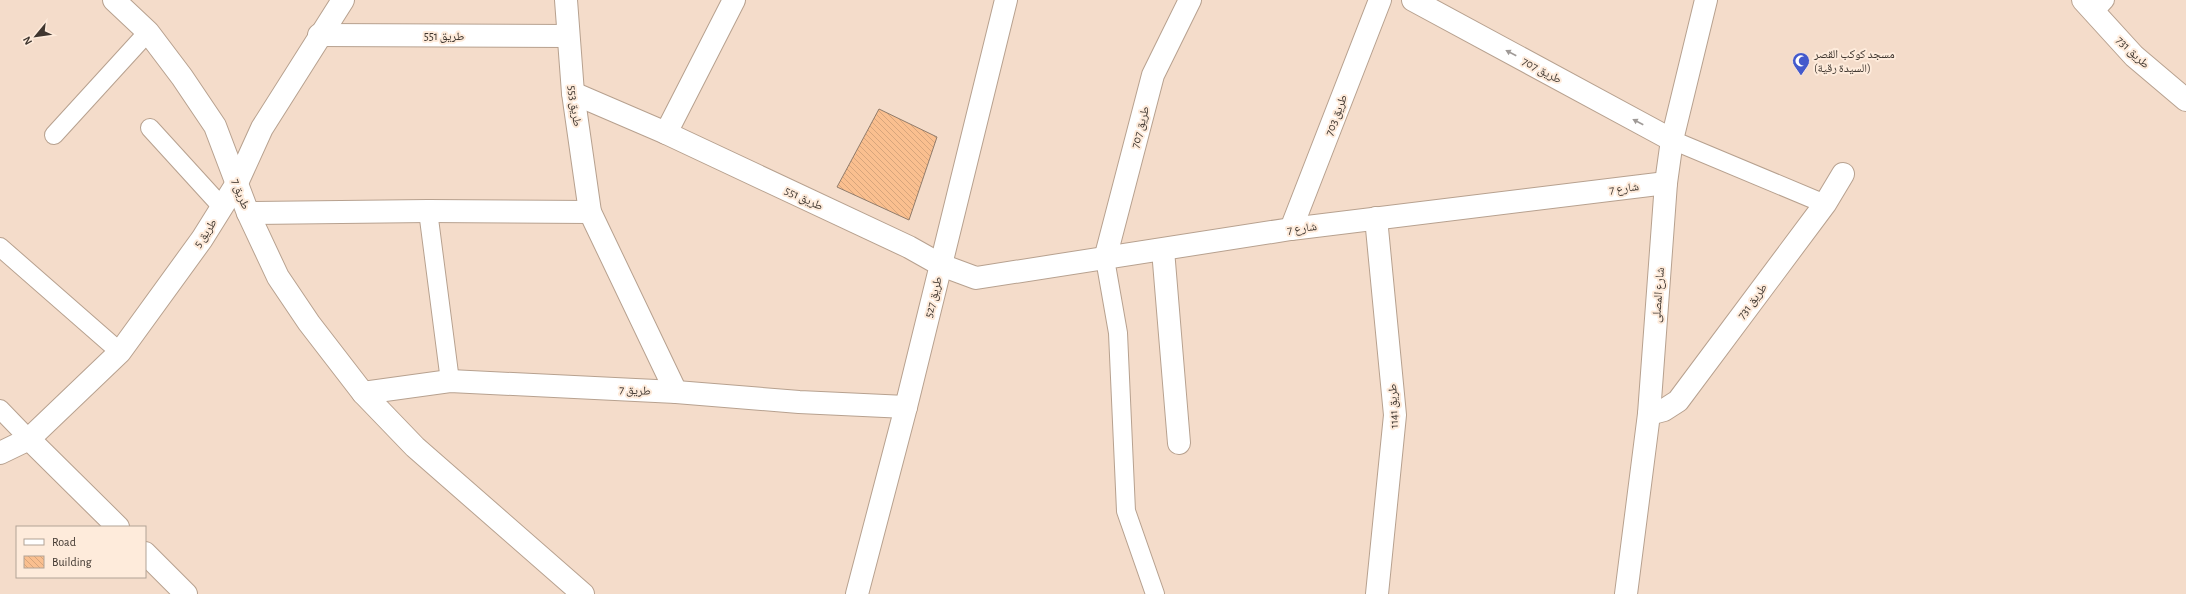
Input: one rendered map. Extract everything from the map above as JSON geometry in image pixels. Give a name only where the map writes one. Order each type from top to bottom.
[{"type":"street","name":"طريق 7","points":[[114,0],[148,32],[182,77],[215,126],[248,214],[278,277],[309,323],[363,393],[415,447],[583,594]]},
{"type":"street","name":"طريق 5","points":[[0,453],[29,439],[120,352],[202,238],[222,207],[237,183],[262,128],[319,35],[343,0]]},
{"type":"street","name":"طريق 553","points":[[566,0],[573,93],[590,212],[676,392]]},
{"type":"street","points":[[666,133],[734,0]]},
{"type":"street","name":"طريق 527","points":[[857,594],[906,407],[1006,0]]},
{"type":"street","name":"طريق 707","points":[[1105,260],[1153,75],[1190,0]]},
{"type":"street","name":"طريق 703","points":[[1291,229],[1380,0]]},
{"type":"street","name":"طريق 707","points":[[1413,0],[1672,140]]},
{"type":"street","name":"شارع المصلى","points":[[1626,594],[1649,414],[1666,183],[1672,140],[1706,0]]},
{"type":"street","name":"طريق 731","points":[[2094,4],[2134,56],[2186,100]]},
{"type":"street","name":"طريق 551","points":[[319,35],[568,36]]},
{"type":"street","name":"طريق 551","points":[[573,93],[666,133],[909,247],[941,265]]},
{"type":"street","name":"طريق 731","points":[[1649,414],[1664,410],[1678,401],[1825,204],[1843,174]]},
{"type":"street","name":"شارع 7","points":[[941,265],[976,278],[1105,260],[1291,229],[1666,183]]},
{"type":"street","points":[[248,214],[428,211],[590,212]]},
{"type":"street","name":"طريق 1141","points":[[1376,218],[1396,415],[1377,594]]},
{"type":"street","points":[[1163,250],[1179,443]]},
{"type":"street","name":"طريق 7","points":[[363,393],[450,381],[676,392],[799,402],[906,407]]},
{"type":"street","points":[[29,439],[117,526]]},
{"type":"street","points":[[146,554],[186,594]]},
{"type":"lane","points":[[54,135],[148,32]]},
{"type":"lane","points":[[150,128],[222,207]]},
{"type":"lane","points":[[1672,140],[1825,204]]},
{"type":"lane","points":[[428,211],[450,381]]},
{"type":"lane","points":[[0,247],[120,352]]},
{"type":"lane","points":[[1105,260],[1118,333],[1126,511],[1155,594]]},
{"type":"lane","points":[[0,409],[29,439]]},
{"type":"building","points":[[879,109],[937,137],[909,220],[837,187]]},
{"type":"place","name":"مسجد كوكب القصر (السيدة رقية)","points":[[1801,76]]}]
